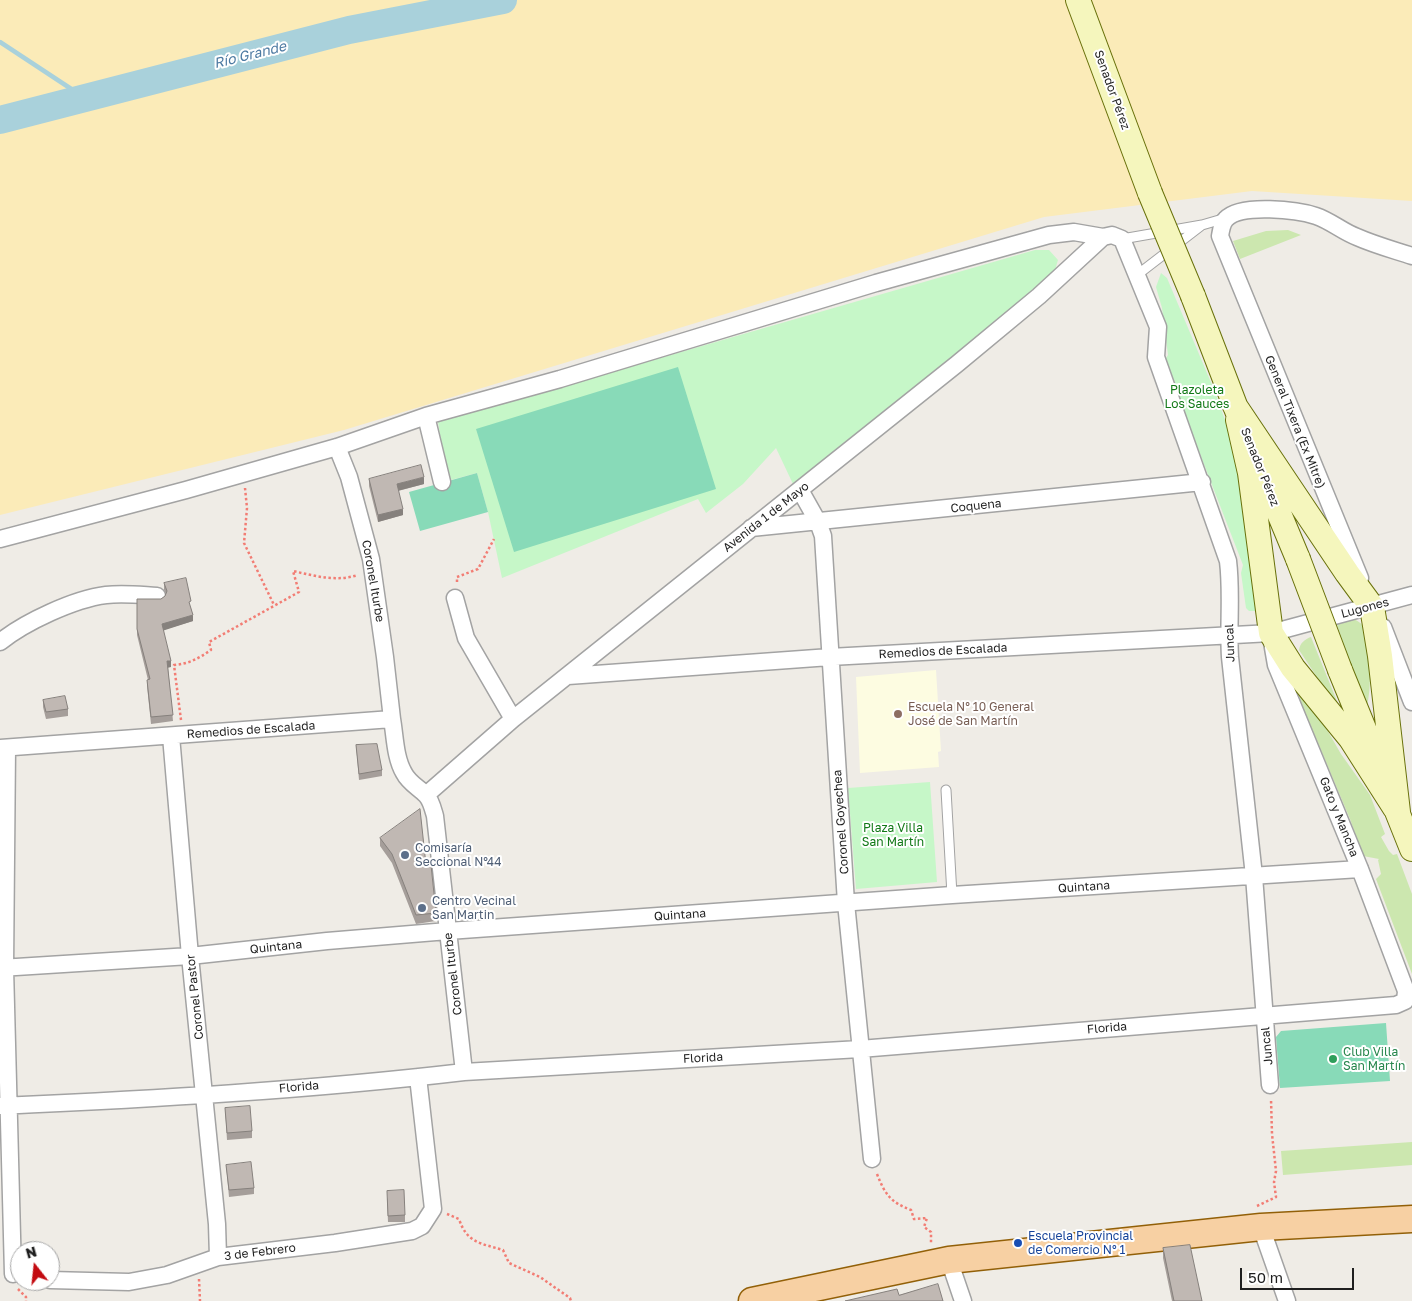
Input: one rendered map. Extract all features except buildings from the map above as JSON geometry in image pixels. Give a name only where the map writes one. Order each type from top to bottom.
[{"type":"main road","name":"Senador Pérez","points":[[1078,0],[1150,193],[1193,296],[1235,406],[1298,559],[1340,670],[1412,848]]},
{"type":"main road","points":[[1235,406],[1347,573],[1372,607],[1384,685],[1398,812]]},
{"type":"main road","points":[[1235,406],[1250,473],[1271,633],[1293,668],[1351,739],[1398,812]]},
{"type":"main road","points":[[752,1301],[944,1252],[1261,1227],[1412,1219]]},
{"type":"street","points":[[1227,218],[1249,211],[1287,209],[1329,221],[1354,236],[1412,256]]},
{"type":"street","name":"General Tixera (Ex Mitre)","points":[[1227,218],[1221,228],[1220,236],[1412,702]]},
{"type":"street","points":[[0,539],[337,447],[426,416],[560,379],[876,283],[1049,235],[1074,232],[1103,237],[1112,235],[1122,239]]},
{"type":"street","name":"Avenida 1 de Mayo","points":[[426,795],[513,719],[1032,302],[1103,237]]},
{"type":"street","name":"Juncal","points":[[1122,239],[1158,327],[1156,357],[1202,482],[1228,561],[1230,580],[1229,634],[1254,876],[1270,1085]]},
{"type":"street","points":[[426,416],[442,482]]},
{"type":"street","name":"Coronel Iturbe","points":[[337,447],[349,477],[371,559],[392,720]]},
{"type":"street","name":"Coquena","points":[[750,528],[1202,482]]},
{"type":"street","name":"Coronel Goyechea","points":[[800,490],[818,522],[823,536],[846,903],[872,1159]]},
{"type":"street","points":[[0,642],[27,624],[94,597],[126,594],[157,596]]},
{"type":"street","name":"Lugones","points":[[1318,621],[1412,595]]},
{"type":"street","points":[[455,598],[466,638],[513,719]]},
{"type":"street","name":"Remedios de Escalada","points":[[568,676],[830,657],[1271,633],[1318,621]]},
{"type":"street","name":"Gato y Mancha","points":[[1271,633],[1276,665],[1360,869],[1406,991],[1405,1001]]},
{"type":"street","points":[[392,720],[398,757],[403,772],[412,784],[426,795]]},
{"type":"street","name":"Remedios de Escalada","points":[[4,748],[392,720]]},
{"type":"street","name":"Coronel Pastor","points":[[171,736],[190,956],[217,1224],[218,1257]]},
{"type":"street","points":[[4,748],[2,968],[10,1248]]},
{"type":"street","name":"Coronel Iturbe","points":[[426,795],[436,816],[464,1072]]},
{"type":"street","name":"Quintana","points":[[2,968],[190,956],[327,941],[448,931],[952,895],[1360,869]]},
{"type":"street","name":"Florida","points":[[5,1106],[204,1094],[464,1072],[860,1049],[1396,1005],[1405,1001]]},
{"type":"street","name":"3 de Febrero","points":[[60,1280],[129,1282],[167,1275],[218,1257],[335,1243],[412,1231],[422,1226],[433,1209],[418,1077]]},
{"type":"street","points":[[1261,1227],[1287,1301]]},
{"type":"street","points":[[944,1252],[963,1301]]},
{"type":"lane","points":[[1122,239],[1202,225],[1227,218]]},
{"type":"lane","points":[[1137,275],[1202,225]]},
{"type":"lane","points":[[946,790],[952,895]]},
{"type":"path","points":[[242,474],[247,508],[244,543],[274,606]]},
{"type":"path","points":[[455,598],[457,577],[478,569],[494,539]]},
{"type":"path","points":[[171,736],[181,723],[174,665],[198,659],[210,650],[209,642],[299,592],[293,571],[326,579],[351,577],[366,572],[371,559]]},
{"type":"path","points":[[1261,1227],[1256,1206],[1276,1197],[1270,1085]]},
{"type":"path","points":[[872,1159],[883,1190],[896,1205],[911,1210],[914,1219],[927,1218],[924,1227],[931,1232],[931,1244],[944,1252]]},
{"type":"path","points":[[459,1218],[464,1232],[477,1242],[503,1250],[508,1263],[540,1276],[570,1298],[571,1301]]},
{"type":"path","points":[[198,1265],[200,1301]]},
{"type":"shaded area","name":"Escuela N° 10 General José de San Martín","points":[[936,670],[941,751],[938,752],[939,767],[860,773],[856,677]]},
{"type":"green space","points":[[1288,230],[1301,235],[1240,259],[1233,241],[1266,231]]},
{"type":"green space","points":[[1035,250],[1049,250],[1058,260],[1055,270],[1048,278],[996,323],[793,484],[776,448],[743,484],[706,513],[698,499],[502,578],[488,512],[477,473],[447,481],[438,422]]},
{"type":"green space","name":"Plazoleta Los Sauces","points":[[1161,273],[1167,278],[1215,392],[1234,445],[1260,611],[1249,611],[1246,608],[1241,573],[1243,565],[1164,361],[1168,355],[1162,308],[1156,287]]},
{"type":"green space","points":[[678,367],[716,489],[514,552],[476,429]]},
{"type":"green space","points":[[477,473],[488,512],[420,531],[409,492]]},
{"type":"green space","points":[[1345,618],[1359,622],[1367,633],[1370,682],[1366,710],[1337,625]]},
{"type":"green space","points":[[1311,637],[1343,716],[1299,650],[1300,645]]},
{"type":"green space","points":[[1292,669],[1341,754],[1370,795],[1385,834],[1381,837],[1389,851],[1393,855],[1397,854],[1412,894],[1412,974],[1376,879],[1381,874],[1379,859],[1363,856],[1350,819],[1287,670]]},
{"type":"green space","name":"Plaza Villa San Martín","points":[[930,782],[937,882],[856,889],[848,788]]},
{"type":"green space","name":"Club Villa San Martín","points":[[1386,1023],[1390,1081],[1280,1088],[1276,1037],[1281,1031]]},
{"type":"green space","points":[[1412,1142],[1412,1165],[1283,1175],[1281,1151]]},
{"type":"sand","points":[[0,0],[1412,0],[1412,201],[1252,191],[1044,217],[344,430],[0,515]]},
{"type":"waterway","name":"Río Grande","points":[[0,120],[349,30],[503,0]]},
{"type":"waterway","points":[[0,42],[85,98]]},
{"type":"place","name":"Escuela N° 10 General José de San Martín","points":[[898,714]]},
{"type":"place","name":"Comisaría Seccional N°44","points":[[405,855]]},
{"type":"place","name":"Centro Vecinal San Martin","points":[[422,908]]},
{"type":"place","name":"Club Villa San Martín","points":[[1333,1059]]},
{"type":"place","name":"Escuela Provincial de Comercio N° 1","points":[[1018,1243]]}]
